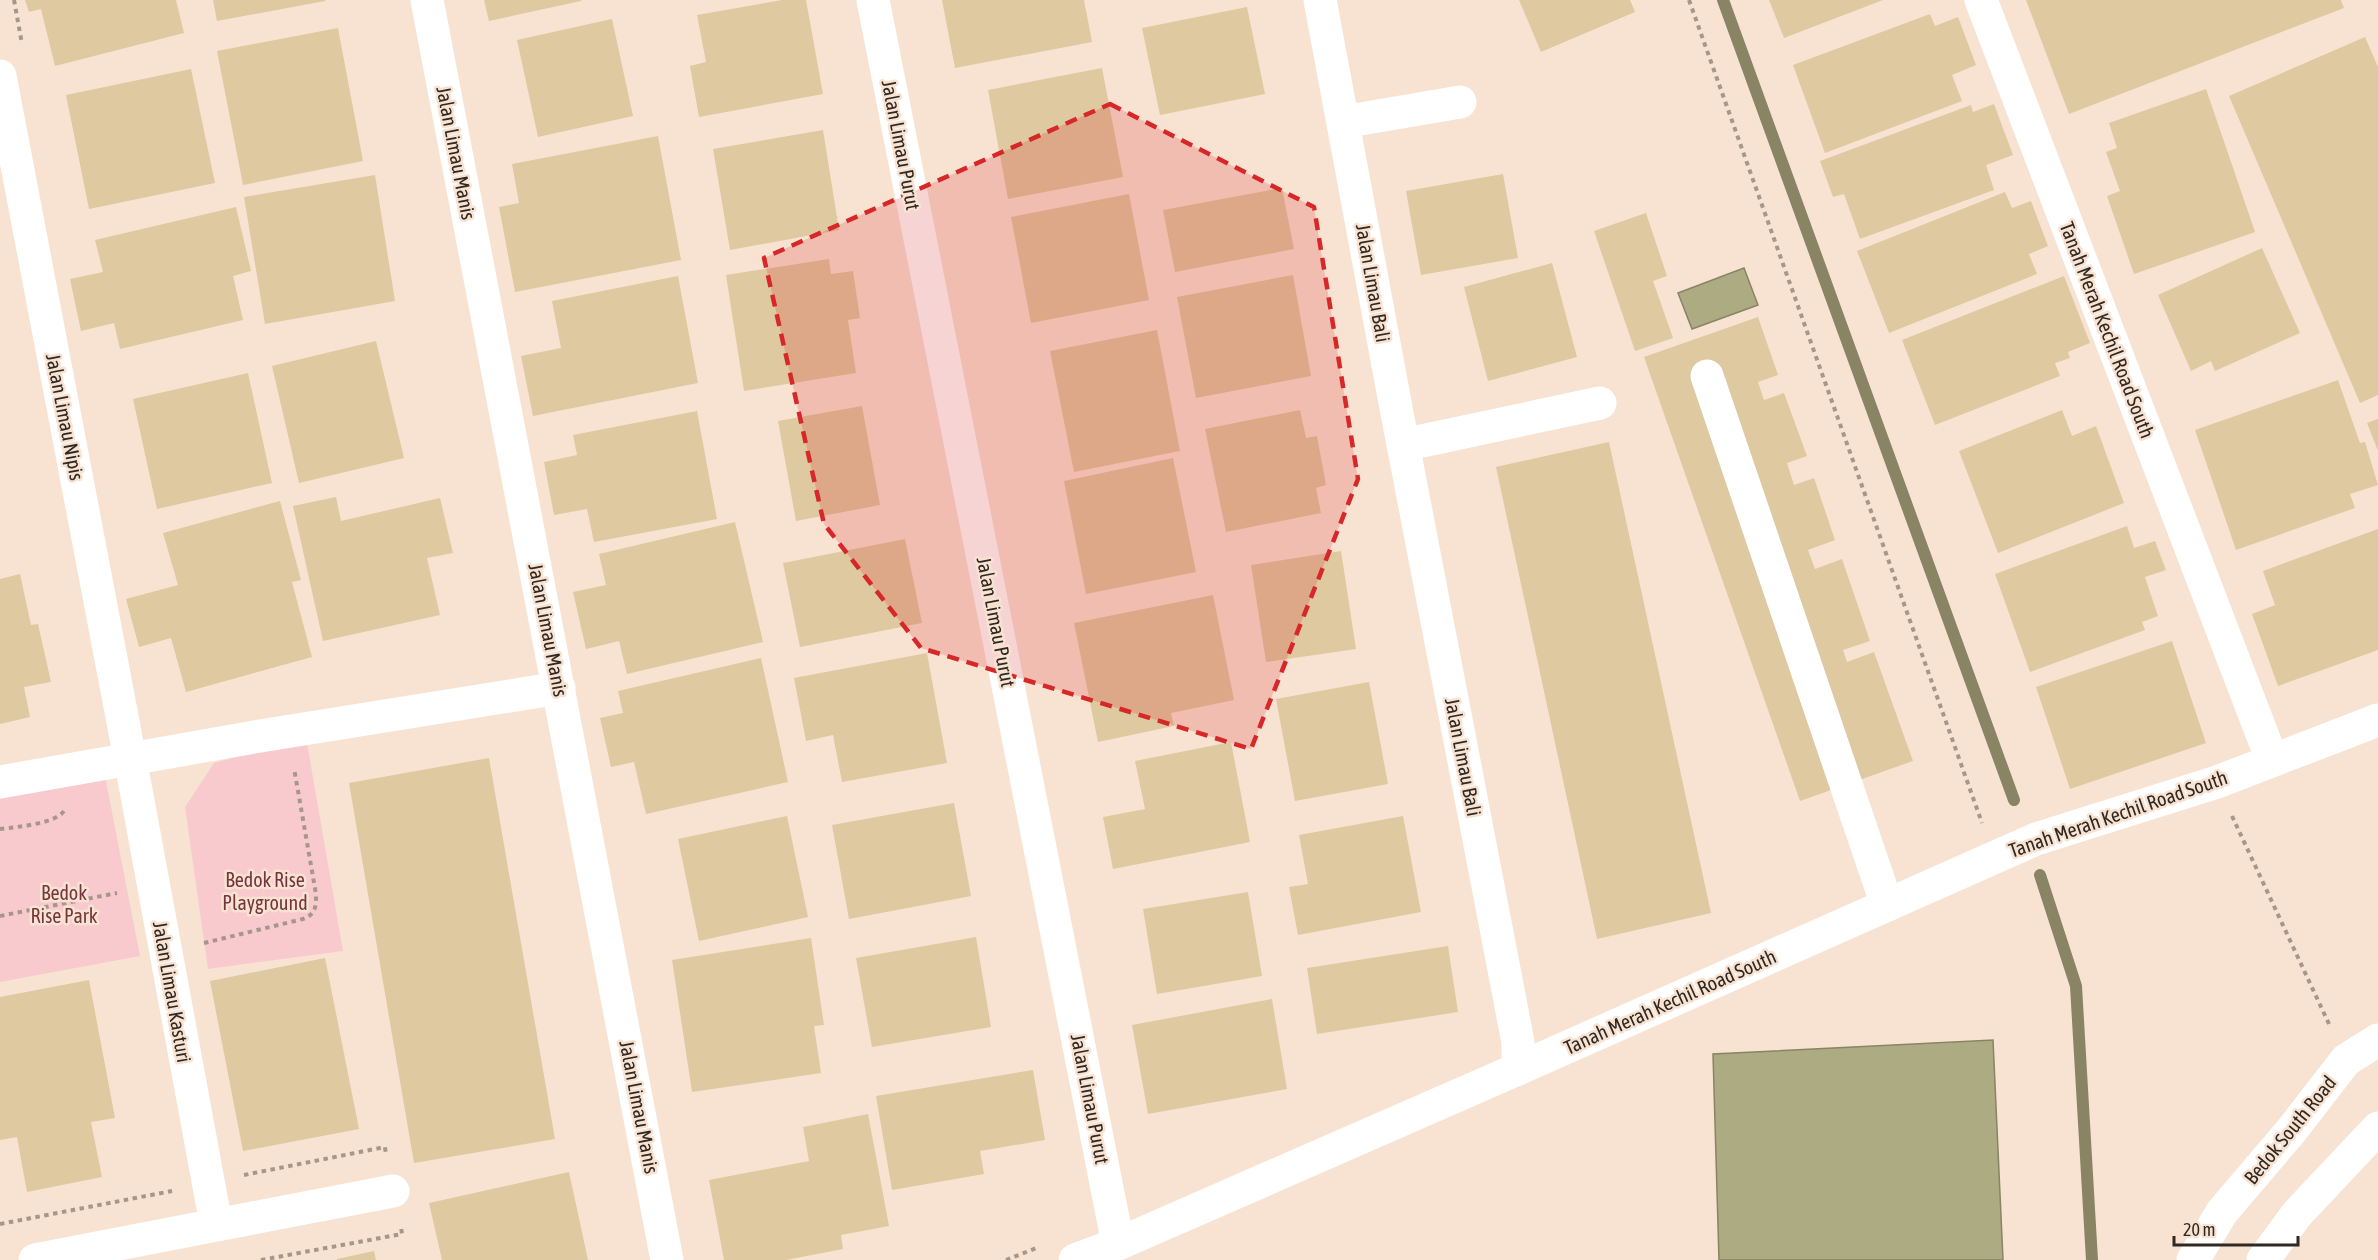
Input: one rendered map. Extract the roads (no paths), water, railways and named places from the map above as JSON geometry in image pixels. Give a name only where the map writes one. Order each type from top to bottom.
[{"type":"street","name":"Jalan Limau Manis","points":[[427,0],[667,1260]]},
{"type":"street","name":"Jalan Limau Purut","points":[[873,0],[1118,1244]]},
{"type":"street","name":"Jalan Limau Bali","points":[[1320,0],[1518,1042],[1518,1069]]},
{"type":"street","name":"Tanah Merah Kechil Road South","points":[[1981,0],[2272,760]]},
{"type":"street","name":"Jalan Limau Nipis","points":[[0,76],[130,759]]},
{"type":"street","points":[[1343,122],[1460,102]]},
{"type":"street","points":[[1707,376],[1887,904]]},
{"type":"street","points":[[1403,445],[1600,403]]},
{"type":"street","points":[[0,782],[559,688]]},
{"type":"street","name":"Tanah Merah Kechil Road South","points":[[1075,1260],[1118,1244],[1518,1069],[2036,839],[2217,782],[2378,720]]},
{"type":"street","name":"Jalan Limau Kasturi","points":[[130,759],[216,1224]]},
{"type":"street","name":"Bedok South Road","points":[[2193,1260],[2222,1212],[2291,1131],[2346,1060],[2378,1040]]},
{"type":"street","points":[[2263,1260],[2297,1214],[2378,1128]]},
{"type":"street","points":[[35,1260],[393,1191]]},
{"type":"waterway","points":[[1723,0],[2014,800]]},
{"type":"waterway","points":[[2040,875],[2076,986],[2092,1260]]},
{"type":"park label","name":"Bedok Rise Playground","points":[[265,892]]},
{"type":"park label","name":"Bedok Rise Park","points":[[64,904]]}]
